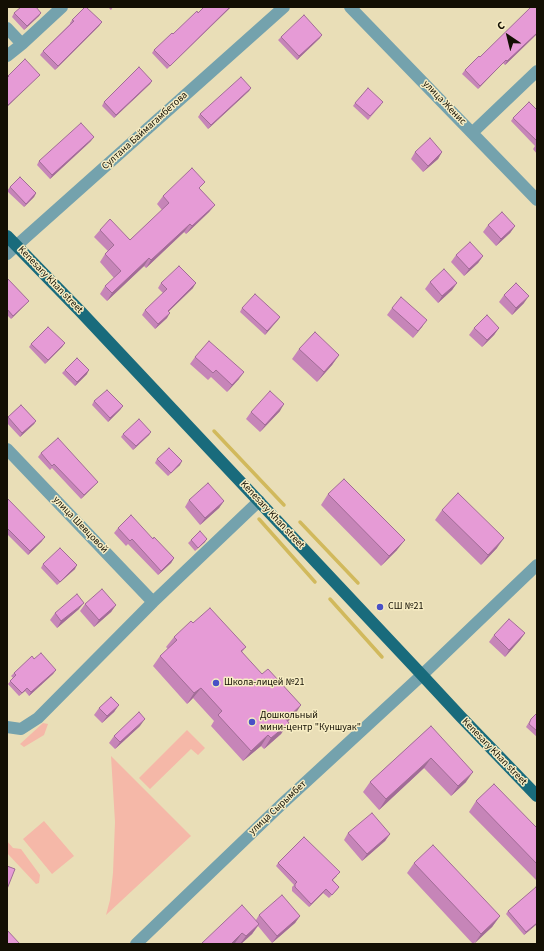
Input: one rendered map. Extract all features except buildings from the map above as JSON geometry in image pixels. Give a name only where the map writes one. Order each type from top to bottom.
[{"type":"main road","name":"Kenesary Khan street","points":[[7,236],[80,311],[537,796]]},
{"type":"street","points":[[7,56],[62,7]]},
{"type":"street","name":"Султана Баймагамбетова","points":[[7,254],[284,7]]},
{"type":"street","name":"улица Женис","points":[[350,7],[537,200]]},
{"type":"street","points":[[7,28],[22,44]]},
{"type":"street","points":[[472,133],[537,71]]},
{"type":"street","name":"улица Шевцовой","points":[[7,449],[153,602]]},
{"type":"street","points":[[7,727],[21,729],[38,718],[153,602],[259,501]]},
{"type":"street","name":"улица Сырымбет","points":[[136,944],[282,804],[537,565]]},
{"type":"shaded area","points":[[43,723],[48,724],[44,735],[24,747],[20,744]]},
{"type":"shaded area","points":[[187,730],[205,748],[198,755],[191,749],[150,789],[139,778]]},
{"type":"shaded area","points":[[111,756],[191,836],[106,915],[110,900],[113,873],[115,822]]},
{"type":"shaded area","points":[[44,821],[74,856],[52,874],[23,839]]},
{"type":"shaded area","points":[[7,841],[13,848],[21,849],[40,875],[39,883],[36,884],[7,853]]},
{"type":"waterway","points":[[214,431],[284,505]]},
{"type":"waterway","points":[[259,519],[315,582]]},
{"type":"waterway","points":[[300,522],[358,583]]},
{"type":"waterway","points":[[330,599],[382,657]]},
{"type":"place","name":"СШ №21","points":[[380,607]]},
{"type":"place","name":"Школа-лицей №21","points":[[216,683]]},
{"type":"place","name":"Дошкольный мини-центр \"Куншуак\"","points":[[252,722]]}]
